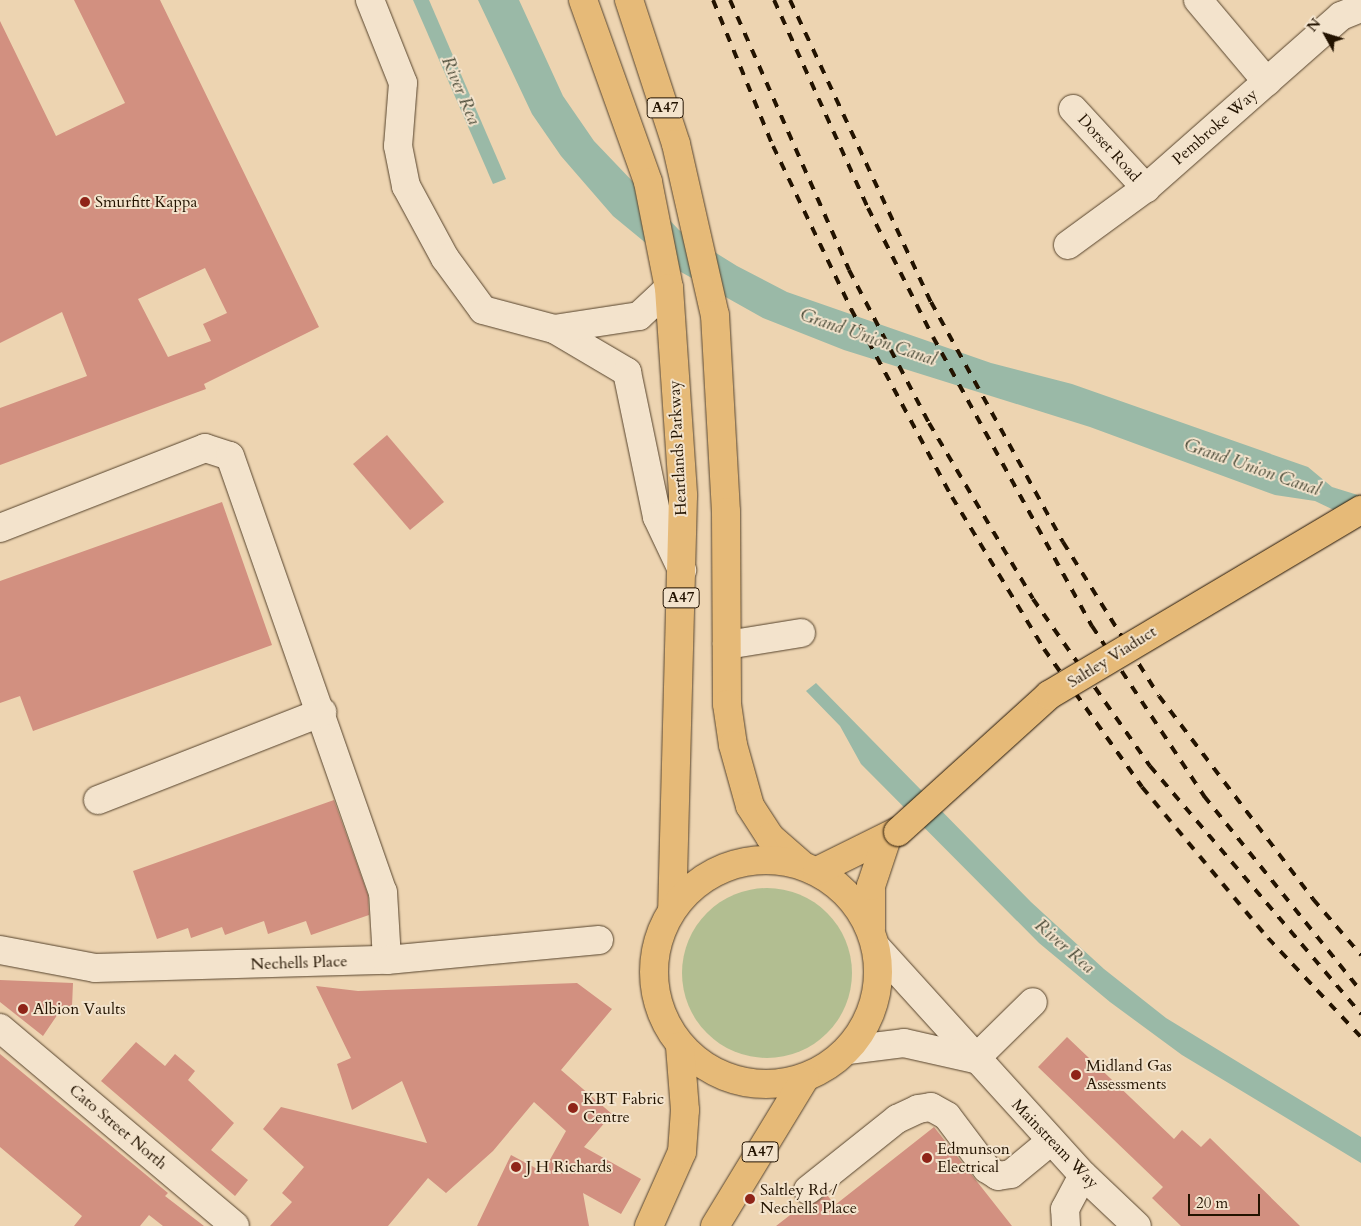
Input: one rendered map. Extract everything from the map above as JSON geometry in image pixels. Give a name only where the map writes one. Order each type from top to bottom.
[{"type":"main road","name":"Heartlands Parkway","points":[[583,0],[648,182],[669,288],[683,496],[672,909]]},
{"type":"main road","name":"A47","points":[[629,0],[695,218],[715,315],[726,512],[727,704],[745,792],[770,837],[809,868]]},
{"type":"main road","name":"Saltley Viaduct","points":[[809,868],[893,835],[1049,695],[1361,510]]},
{"type":"main road","name":"Saltley Viaduct","points":[[848,1050],[869,1020],[879,984],[871,886],[893,835]]},
{"type":"main road","points":[[848,1050],[805,1078],[772,1085],[738,1082],[706,1068],[680,1046],[661,1015],[653,979],[657,942],[672,909],[697,882],[730,865],[766,858],[809,868],[839,885],[874,938]]},
{"type":"main road","points":[[649,1226],[682,1152],[686,1110],[680,1046]]},
{"type":"main road","name":"A47","points":[[715,1226],[805,1078]]},
{"type":"street","points":[[370,0],[403,83],[398,146],[406,186],[446,258],[483,310],[554,329],[627,372],[657,517],[682,570]]},
{"type":"street","points":[[1198,0],[1267,82]]},
{"type":"street","name":"Pembroke Way","points":[[1068,245],[1146,188],[1341,16],[1361,8]]},
{"type":"street","name":"Dorset Road","points":[[1073,109],[1146,188]]},
{"type":"street","points":[[554,329],[639,316],[669,288]]},
{"type":"street","points":[[0,528],[205,448],[230,456],[322,712],[383,892],[387,960]]},
{"type":"street","points":[[727,644],[801,633]]},
{"type":"street","points":[[98,800],[322,712]]},
{"type":"street","name":"Mainstream Way","points":[[874,938],[975,1059],[1083,1175],[1137,1226]]},
{"type":"street","name":"Nechells Place","points":[[0,950],[95,968],[387,960],[599,940]]},
{"type":"street","points":[[848,1050],[904,1043],[975,1059],[1033,1002]]},
{"type":"street","name":"Cato Street North","points":[[0,1028],[235,1226]]},
{"type":"street","points":[[808,1190],[897,1119],[918,1109],[932,1107],[947,1116],[987,1169],[998,1176],[1011,1174],[1051,1141]]},
{"type":"street","points":[[1066,1226],[1065,1209],[1083,1175]]},
{"type":"shaded area","points":[[759,888],[775,888],[800,894],[821,907],[833,919],[846,940],[852,973],[846,1006],[833,1027],[821,1039],[800,1052],[775,1058],[759,1058],[734,1052],[713,1039],[701,1027],[688,1006],[682,981],[682,965],[688,940],[701,919],[713,907],[734,894]]},
{"type":"water","name":"River Rea","points":[[413,0],[429,0],[506,179],[493,184]]},
{"type":"water","name":"Grand Union Canal","points":[[478,0],[519,0],[563,96],[594,141],[679,230],[737,266],[787,292],[991,363],[1072,384],[1308,467],[1332,487],[1361,496],[1361,523],[1315,501],[1275,495],[1090,427],[844,350],[763,318],[681,272],[613,216],[561,156],[532,114]]},
{"type":"water","name":"River Rea","points":[[816,683],[1031,902],[1104,969],[1166,1018],[1361,1137],[1361,1163],[1182,1055],[1110,1002],[1039,943],[861,764],[840,726],[806,691]]},
{"type":"building","points":[[74,0],[160,0],[319,327],[204,384],[206,389],[0,465],[0,408],[87,376],[62,312],[0,343],[0,21],[56,136],[125,103]],"holes":[[[205,268],[227,313],[203,324],[211,341],[168,357],[138,299]]]},
{"type":"building","points":[[387,435],[444,502],[410,530],[353,464]]},
{"type":"building","points":[[222,502],[272,645],[33,731],[20,696],[0,703],[0,581]]},
{"type":"building","points":[[334,800],[368,895],[369,915],[311,935],[306,921],[268,934],[264,921],[225,935],[222,927],[191,938],[188,928],[157,939],[133,871]]},
{"type":"building","name":"Albion Vaults","points":[[0,980],[73,983],[72,1007],[64,1005],[43,1036],[0,1002]]},
{"type":"building","points":[[577,983],[612,1009],[561,1070],[612,1114],[584,1147],[641,1179],[621,1214],[583,1193],[589,1226],[477,1226],[511,1155],[543,1172],[566,1131],[534,1102],[493,1151],[446,1193],[428,1178],[388,1226],[270,1226],[292,1202],[282,1193],[304,1167],[263,1129],[281,1107],[427,1143],[402,1081],[352,1110],[337,1064],[351,1058],[316,986],[358,991]]},
{"type":"building","points":[[1067,1037],[1174,1139],[1182,1130],[1201,1147],[1210,1138],[1300,1226],[1181,1226],[1152,1198],[1163,1187],[1038,1067]]},
{"type":"building","points":[[136,1042],[165,1066],[175,1054],[195,1071],[188,1080],[234,1123],[211,1150],[248,1180],[235,1196],[101,1081]]},
{"type":"building","points":[[0,1054],[168,1193],[165,1196],[204,1226],[163,1226],[149,1215],[140,1226],[74,1226],[82,1216],[0,1147]]},
{"type":"building","name":"Edmunson Electrical","points":[[934,1127],[1012,1226],[776,1226],[803,1205],[811,1205],[827,1195],[835,1205]]},
{"type":"railway","points":[[713,0],[773,146],[851,309],[952,497],[1044,649],[1142,787],[1268,938],[1361,1037]]},
{"type":"railway","points":[[730,0],[849,270],[929,423],[1033,599],[1150,766],[1361,1014]]},
{"type":"railway","points":[[774,0],[868,208],[933,337],[1092,626],[1204,796],[1361,991]]},
{"type":"railway","points":[[790,0],[931,302],[1063,542],[1159,696],[1313,899],[1361,955]]},
{"type":"place","name":"Smurfitt Kappa","points":[[85,202]]},
{"type":"place","name":"Albion Vaults","points":[[23,1009]]},
{"type":"place","name":"Midland Gas Assessments","points":[[1076,1075]]},
{"type":"place","name":"KBT Fabric Centre","points":[[573,1108]]},
{"type":"place","name":"Edmunson Electrical","points":[[927,1158]]},
{"type":"place","name":"J H Richards","points":[[516,1167]]},
{"type":"place","name":"Saltley Rd / Nechells Place","points":[[750,1199]]}]
